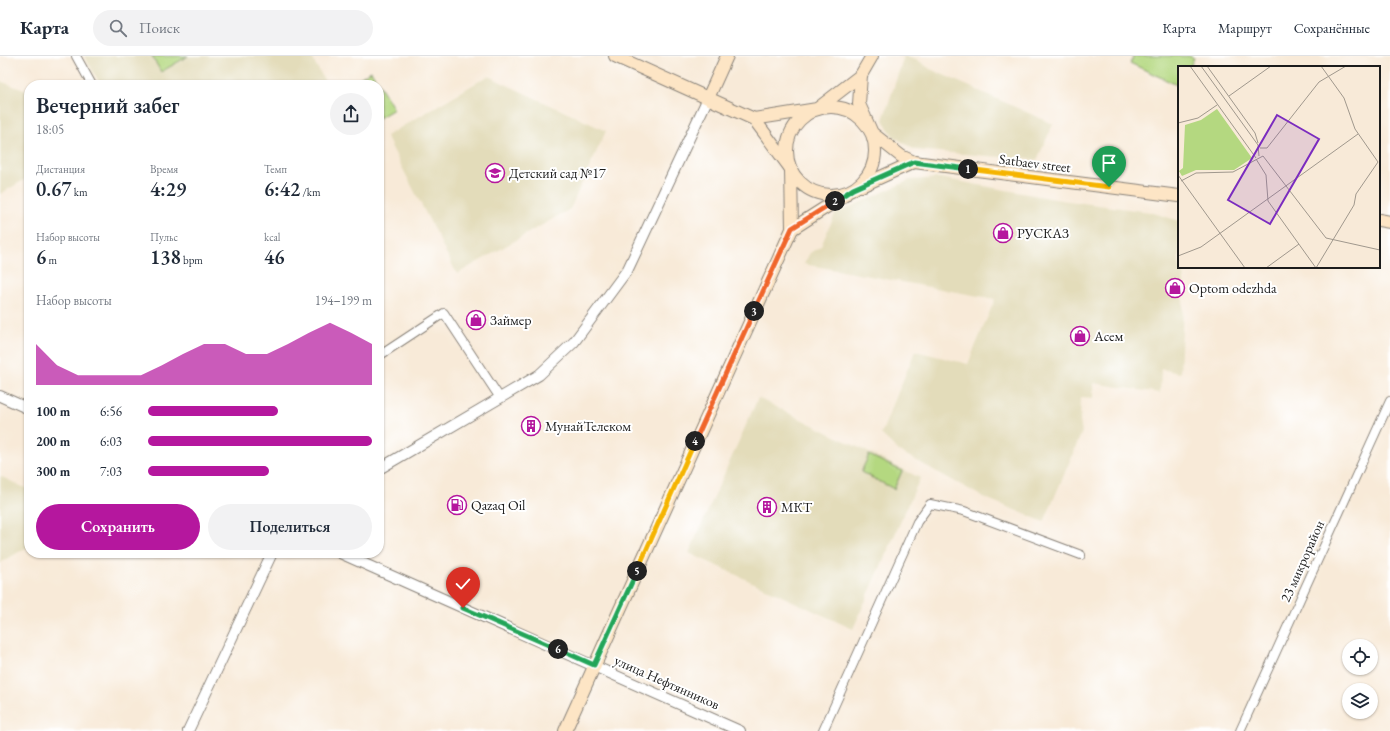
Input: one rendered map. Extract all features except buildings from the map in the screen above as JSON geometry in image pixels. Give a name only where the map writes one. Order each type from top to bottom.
[{"type":"main road","points":[[615,56],[754,119],[800,181],[811,190],[825,194],[839,194],[914,162]]},
{"type":"main road","points":[[708,98],[727,56]]},
{"type":"main road","points":[[565,731],[792,228],[791,169],[788,155],[788,140],[794,127],[804,116],[817,109],[861,75],[872,56]]},
{"type":"main road","points":[[792,228],[853,189],[863,181],[870,171],[874,159],[875,146],[872,133],[859,104],[861,75]]},
{"type":"main road","points":[[754,119],[830,107],[843,108],[855,114],[865,122],[872,133]]},
{"type":"main road","name":"Satbaev street","points":[[872,133],[901,156],[914,162],[1178,196]]},
{"type":"main road","points":[[1380,220],[1390,222]]},
{"type":"street","points":[[76,56],[89,80]]},
{"type":"street","points":[[384,466],[539,375],[574,342],[628,269],[708,98]]},
{"type":"street","points":[[384,353],[444,313],[500,398]]},
{"type":"street","points":[[0,396],[24,407]]},
{"type":"street","name":"23 микрорайон","points":[[1240,731],[1390,401]]},
{"type":"street","points":[[823,731],[917,522],[930,504],[964,511],[1081,555]]},
{"type":"street","points":[[188,731],[270,558]]},
{"type":"street","name":"улица Нефтянников","points":[[351,558],[740,731]]},
{"type":"shaded area","points":[[84,56],[311,56],[324,80],[98,80]]},
{"type":"shaded area","points":[[904,56],[919,61],[930,69],[1053,124],[1037,160],[915,150],[893,136],[883,120]]},
{"type":"shaded area","name":"Детский сад №17","points":[[488,76],[606,131],[570,209],[457,274],[386,136]]},
{"type":"shaded area","points":[[0,81],[24,90],[24,180],[0,194]]},
{"type":"shaded area","points":[[940,178],[1060,200],[1150,212],[1178,221],[1178,268],[1183,268],[1184,283],[1180,373],[1161,369],[1160,393],[1093,383],[1093,398],[1081,397],[1080,421],[1082,432],[1044,522],[983,497],[899,451],[881,434],[915,351],[968,364],[995,299],[804,264],[810,253],[821,246],[835,214],[910,180]]},
{"type":"shaded area","points":[[758,398],[920,478],[853,629],[689,553]]},
{"type":"shaded area","points":[[0,476],[24,488],[24,549],[0,563]]},
{"type":"green space","points":[[152,56],[188,56],[161,72]]},
{"type":"green space","points":[[1134,56],[1189,56],[1194,58],[1190,66],[1178,66],[1178,86],[1130,63]]},
{"type":"green space","points":[[371,71],[376,80],[356,80]]},
{"type":"green space","points":[[384,92],[394,109],[384,115]]},
{"type":"green space","points":[[869,455],[902,471],[894,489],[861,472]]},
{"type":"place","name":"Детский сад №17","points":[[495,173]]},
{"type":"place","name":"РУСКАЗ","points":[[1003,233]]},
{"type":"place","name":"Optom odezhda","points":[[1175,288]]},
{"type":"place","name":"Займер","points":[[476,320]]},
{"type":"place","name":"Асем","points":[[1080,336]]},
{"type":"place","name":"МунайТелеком","points":[[531,426]]},
{"type":"place","name":"Qazaq Oil","points":[[457,505]]},
{"type":"place","name":"МКТ","points":[[767,507]]},
{"type":"route","points":[[463,608],[594,665],[792,228],[853,189],[914,162],[1109,187]]}]
